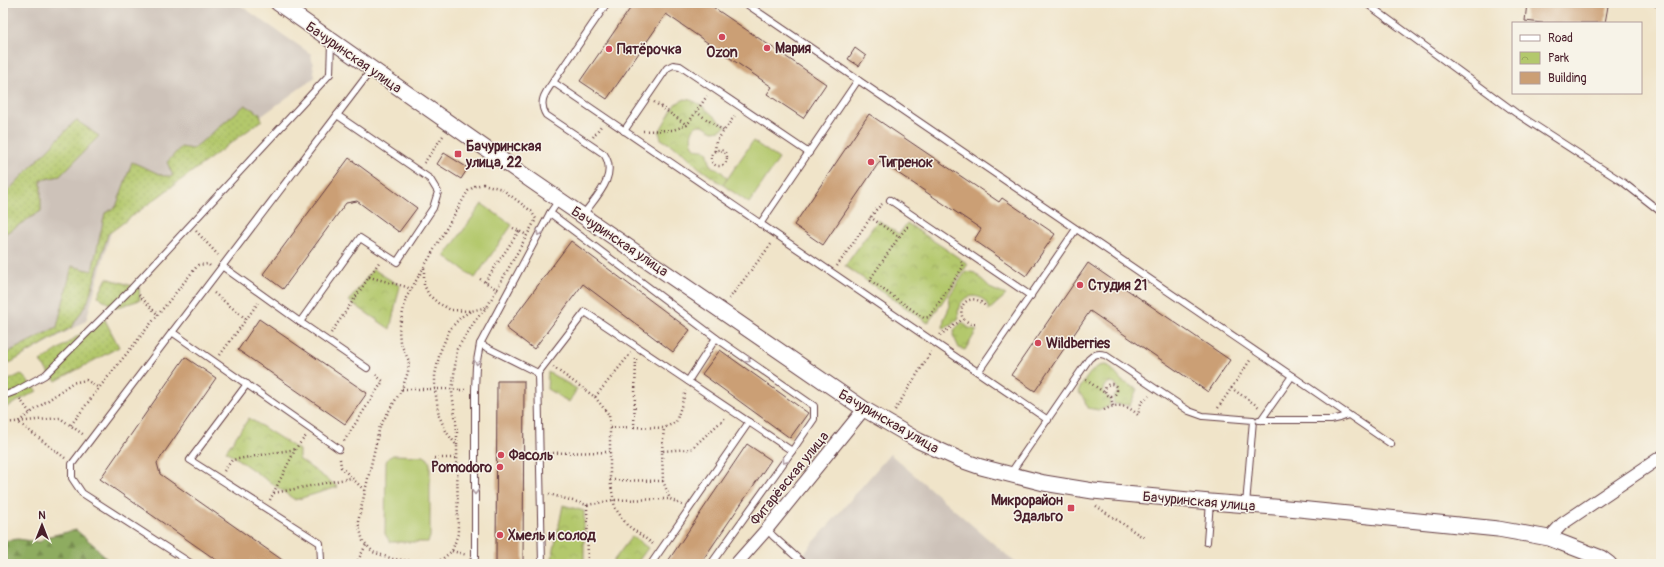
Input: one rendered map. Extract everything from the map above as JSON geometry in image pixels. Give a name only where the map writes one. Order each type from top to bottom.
[{"type":"street","name":"Бачуринская улица","points":[[278,3],[331,41],[345,49],[372,70],[864,409],[936,450],[980,467],[1044,483],[1093,491],[1498,529],[1549,538],[1600,558],[1609,564]]},
{"type":"street","name":"Фитарёвская улица","points":[[736,564],[767,529],[864,409]]},
{"type":"street","points":[[1549,538],[1562,524],[1661,457]]},
{"type":"lane","points":[[583,215],[608,178],[608,162],[604,154],[546,115],[543,110],[542,101],[543,96],[607,3]]},
{"type":"lane","points":[[745,3],[1391,444]]},
{"type":"lane","points":[[1366,3],[1516,113],[1624,183],[1661,212]]},
{"type":"lane","points":[[1657,3],[1661,4]]},
{"type":"lane","points":[[3,396],[16,391],[44,375],[132,288],[191,225],[330,74],[331,41]]},
{"type":"lane","points":[[624,131],[667,68],[673,65],[680,66],[809,153]]},
{"type":"lane","points":[[192,564],[82,493],[72,478],[72,464],[372,70]]},
{"type":"lane","points":[[760,224],[858,80]]},
{"type":"lane","points":[[553,82],[1048,420]]},
{"type":"lane","points":[[300,322],[360,238],[397,262],[433,208],[438,192],[430,179],[337,115]]},
{"type":"lane","points":[[471,564],[475,558],[475,390],[476,366],[480,344],[550,213],[560,200]]},
{"type":"lane","points":[[890,200],[1030,296]]},
{"type":"lane","points":[[550,213],[716,338],[814,406],[814,419],[710,564]]},
{"type":"lane","points":[[978,372],[1076,229]]},
{"type":"lane","points":[[222,266],[300,322],[368,368]]},
{"type":"lane","points":[[542,564],[541,453],[538,373],[585,312],[792,451]]},
{"type":"lane","points":[[172,332],[339,449]]},
{"type":"lane","points":[[688,381],[716,338]]},
{"type":"lane","points":[[480,344],[538,373]]},
{"type":"lane","points":[[1010,474],[1091,357],[1101,354],[1105,355],[1189,412],[1198,415],[1253,420],[1331,420],[1348,415]]},
{"type":"lane","points":[[1261,420],[1292,376]]},
{"type":"lane","points":[[246,384],[190,460],[320,543],[321,560],[318,564]]},
{"type":"lane","points":[[1246,505],[1253,420]]},
{"type":"lane","points":[[652,564],[749,422]]},
{"type":"lane","points":[[1207,542],[1210,502]]},
{"type":"lane","points":[[767,529],[804,564]]},
{"type":"path","points":[[624,131],[673,130],[687,125],[713,88]]},
{"type":"path","points":[[647,97],[687,125]]},
{"type":"path","points":[[715,151],[723,151],[726,155],[726,163],[721,166],[716,166],[712,163],[710,158],[715,151],[716,142],[741,107]]},
{"type":"path","points":[[696,112],[724,131]]},
{"type":"path","points":[[588,144],[606,118]]},
{"type":"path","points":[[418,171],[445,134]]},
{"type":"path","points":[[483,184],[502,189],[531,211],[536,219],[488,307],[477,318],[458,349],[452,392],[458,431],[458,534],[452,551],[441,560],[423,562],[393,559],[373,552],[363,540],[358,522],[380,426],[402,389],[408,372],[409,361],[400,342],[400,330],[406,298],[424,268],[468,191],[475,186],[483,184]]},
{"type":"path","points":[[832,273],[870,217],[880,206],[890,200]]},
{"type":"path","points":[[870,217],[899,237]]},
{"type":"path","points":[[191,225],[220,258],[212,268]]},
{"type":"path","points":[[910,227],[907,227],[899,237],[871,281],[924,318],[929,317],[963,267],[962,263],[956,258]]},
{"type":"path","points":[[513,228],[527,236]]},
{"type":"path","points":[[485,282],[519,231]]},
{"type":"path","points":[[727,303],[778,236]]},
{"type":"path","points":[[326,340],[384,254]]},
{"type":"path","points":[[71,425],[198,265],[208,264],[218,273]]},
{"type":"path","points":[[424,268],[424,285],[429,295],[438,304],[451,310],[471,311],[488,307]]},
{"type":"path","points":[[369,277],[407,287],[411,290]]},
{"type":"path","points":[[480,279],[498,290]]},
{"type":"path","points":[[132,288],[158,315]]},
{"type":"path","points":[[206,288],[246,319]]},
{"type":"path","points":[[215,362],[264,296]]},
{"type":"path","points":[[975,324],[971,324],[963,319],[961,310],[965,302],[974,299],[978,300],[985,306]]},
{"type":"path","points":[[457,446],[446,433],[438,416],[435,375],[440,352],[450,329],[461,317],[471,311]]},
{"type":"path","points":[[930,340],[946,332],[963,319]]},
{"type":"path","points":[[892,414],[936,344]]},
{"type":"path","points":[[595,397],[636,346]]},
{"type":"path","points":[[634,427],[636,346]]},
{"type":"path","points":[[1212,417],[1256,352]]},
{"type":"path","points":[[546,362],[595,397],[609,415],[610,480],[615,508],[627,525],[661,550]]},
{"type":"path","points":[[365,491],[341,467],[339,449],[383,381],[368,368]]},
{"type":"path","points":[[1078,375],[1111,396]]},
{"type":"path","points":[[18,422],[72,383],[86,380],[99,388]]},
{"type":"path","points":[[610,428],[664,428],[676,422],[688,381]]},
{"type":"path","points":[[1105,393],[1104,390],[1106,386],[1113,384],[1116,386],[1117,392],[1111,396]]},
{"type":"path","points":[[1232,388],[1267,412]]},
{"type":"path","points":[[402,389],[460,390]]},
{"type":"path","points":[[1104,410],[1113,406],[1125,406],[1139,414],[1141,403],[1154,389]]},
{"type":"path","points":[[16,391],[30,413]]},
{"type":"path","points":[[1111,396],[1113,406]]},
{"type":"path","points":[[662,451],[691,449],[733,411]]},
{"type":"path","points":[[3,423],[60,418],[91,439]]},
{"type":"path","points":[[18,422],[72,464]]},
{"type":"path","points":[[664,428],[662,451],[663,481],[670,499]]},
{"type":"path","points":[[266,508],[296,448],[311,430]]},
{"type":"path","points":[[220,478],[232,460],[296,448]]},
{"type":"path","points":[[541,453],[610,452]]},
{"type":"path","points":[[434,458],[457,458]]},
{"type":"path","points":[[273,494],[352,478]]},
{"type":"path","points":[[610,480],[663,481]]},
{"type":"path","points":[[541,492],[587,506],[613,500],[670,499],[689,509]]},
{"type":"path","points":[[1091,503],[1144,538]]},
{"type":"path","points":[[587,506],[588,564]]},
{"type":"path","points":[[358,564],[366,545]]},
{"type":"shaded area","points":[[3,3],[237,3],[311,54],[315,77],[113,225],[86,321],[3,367]]},
{"type":"shaded area","points":[[890,454],[1017,564],[795,564]]},
{"type":"green space","points":[[685,99],[691,100],[702,106],[726,126],[720,130],[713,131],[702,125],[697,125],[691,138],[695,148],[707,151],[711,166],[724,174],[727,179],[723,185],[698,167],[683,152],[661,139],[659,132],[675,104]]},
{"type":"green space","points":[[245,105],[259,113],[262,120],[108,234],[88,301],[72,327],[3,367],[3,355],[57,327],[72,266],[92,271],[105,213],[116,207],[132,162],[164,176],[173,176],[167,162],[181,147],[193,149]]},
{"type":"green space","points":[[76,120],[99,136],[60,176],[41,180],[41,211],[3,235],[6,193]]},
{"type":"green space","points":[[753,141],[779,159],[749,203],[723,185]]},
{"type":"green space","points":[[482,204],[512,225],[475,278],[445,256]]},
{"type":"green space","points":[[878,220],[899,234],[907,223],[968,264],[928,323],[845,266]]},
{"type":"green space","points":[[373,269],[400,286],[390,329],[349,301]]},
{"type":"green space","points":[[966,271],[975,273],[992,289],[1006,295],[989,310],[986,303],[981,298],[976,296],[965,299],[960,304],[958,310],[959,318],[951,325],[943,329],[944,319],[950,306],[949,296]]},
{"type":"green space","points":[[107,278],[139,288],[140,300],[115,308],[98,296]]},
{"type":"green space","points":[[104,318],[119,347],[56,381],[40,362]]},
{"type":"green space","points":[[962,322],[969,328],[977,330],[965,350],[959,348],[953,335],[954,330]]},
{"type":"green space","points":[[1104,365],[1109,366],[1122,381],[1137,389],[1130,405],[1114,404],[1113,397],[1117,394],[1118,390],[1115,383],[1110,382],[1104,386],[1103,390],[1104,394],[1110,398],[1110,405],[1098,410],[1087,408],[1084,399],[1078,391],[1095,368]]},
{"type":"green space","points":[[548,372],[577,389],[569,402],[547,389]]},
{"type":"green space","points":[[21,374],[37,391],[3,409],[3,383]]},
{"type":"green space","points":[[249,418],[299,450],[299,459],[338,487],[295,500],[226,451]]},
{"type":"green space","points":[[393,455],[424,456],[428,459],[430,464],[430,537],[428,542],[390,542],[385,534],[386,462],[388,458]]},
{"type":"green space","points":[[563,505],[584,511],[584,564],[551,564]]},
{"type":"green space","points":[[76,530],[95,546],[111,564],[3,564],[3,541],[18,539],[40,542],[45,537]]},
{"type":"green space","points":[[632,536],[648,548],[636,564],[611,564]]},
{"type":"building","points":[[634,3],[707,3],[826,84],[803,118],[767,94],[772,87],[666,14],[607,99],[580,81]]},
{"type":"building","points":[[1527,3],[1586,3],[1608,6],[1605,22],[1525,21]]},
{"type":"building","points":[[855,48],[866,56],[859,66],[848,59]]},
{"type":"building","points":[[869,114],[999,202],[1002,198],[1055,234],[1026,276],[974,240],[981,229],[880,161],[823,245],[794,225]]},
{"type":"building","points":[[444,153],[468,168],[461,179],[437,164]]},
{"type":"building","points":[[349,158],[417,208],[399,232],[357,201],[346,203],[283,289],[263,274]]},
{"type":"building","points":[[571,241],[690,330],[673,352],[583,284],[534,349],[506,328]]},
{"type":"building","points":[[1088,263],[1230,360],[1208,392],[1090,311],[1035,391],[1011,375]]},
{"type":"building","points":[[259,319],[367,393],[345,424],[238,350]]},
{"type":"building","points":[[720,350],[808,413],[790,438],[702,374]]},
{"type":"building","points":[[185,357],[216,378],[157,463],[160,474],[288,564],[222,564],[100,479]]},
{"type":"building","points":[[497,381],[524,381],[523,564],[496,564]]},
{"type":"building","points":[[747,444],[771,460],[700,564],[666,564]]},
{"type":"place","name":"Ozon","points":[[722,37]]},
{"type":"place","name":"Мария","points":[[767,48]]},
{"type":"place","name":"Пятёрочка","points":[[609,49]]},
{"type":"place","name":"Бачуринская улица, 22","points":[[458,154]]},
{"type":"place","name":"Тигренок","points":[[871,162]]},
{"type":"place","name":"Студия 21","points":[[1080,285]]},
{"type":"place","name":"Wildberries","points":[[1038,343]]},
{"type":"place","name":"Фасоль","points":[[501,455]]},
{"type":"place","name":"Pomodoro","points":[[500,467]]},
{"type":"place","name":"Микрорайон Эдальго","points":[[1071,508]]},
{"type":"place","name":"Хмель и солод","points":[[500,535]]}]
